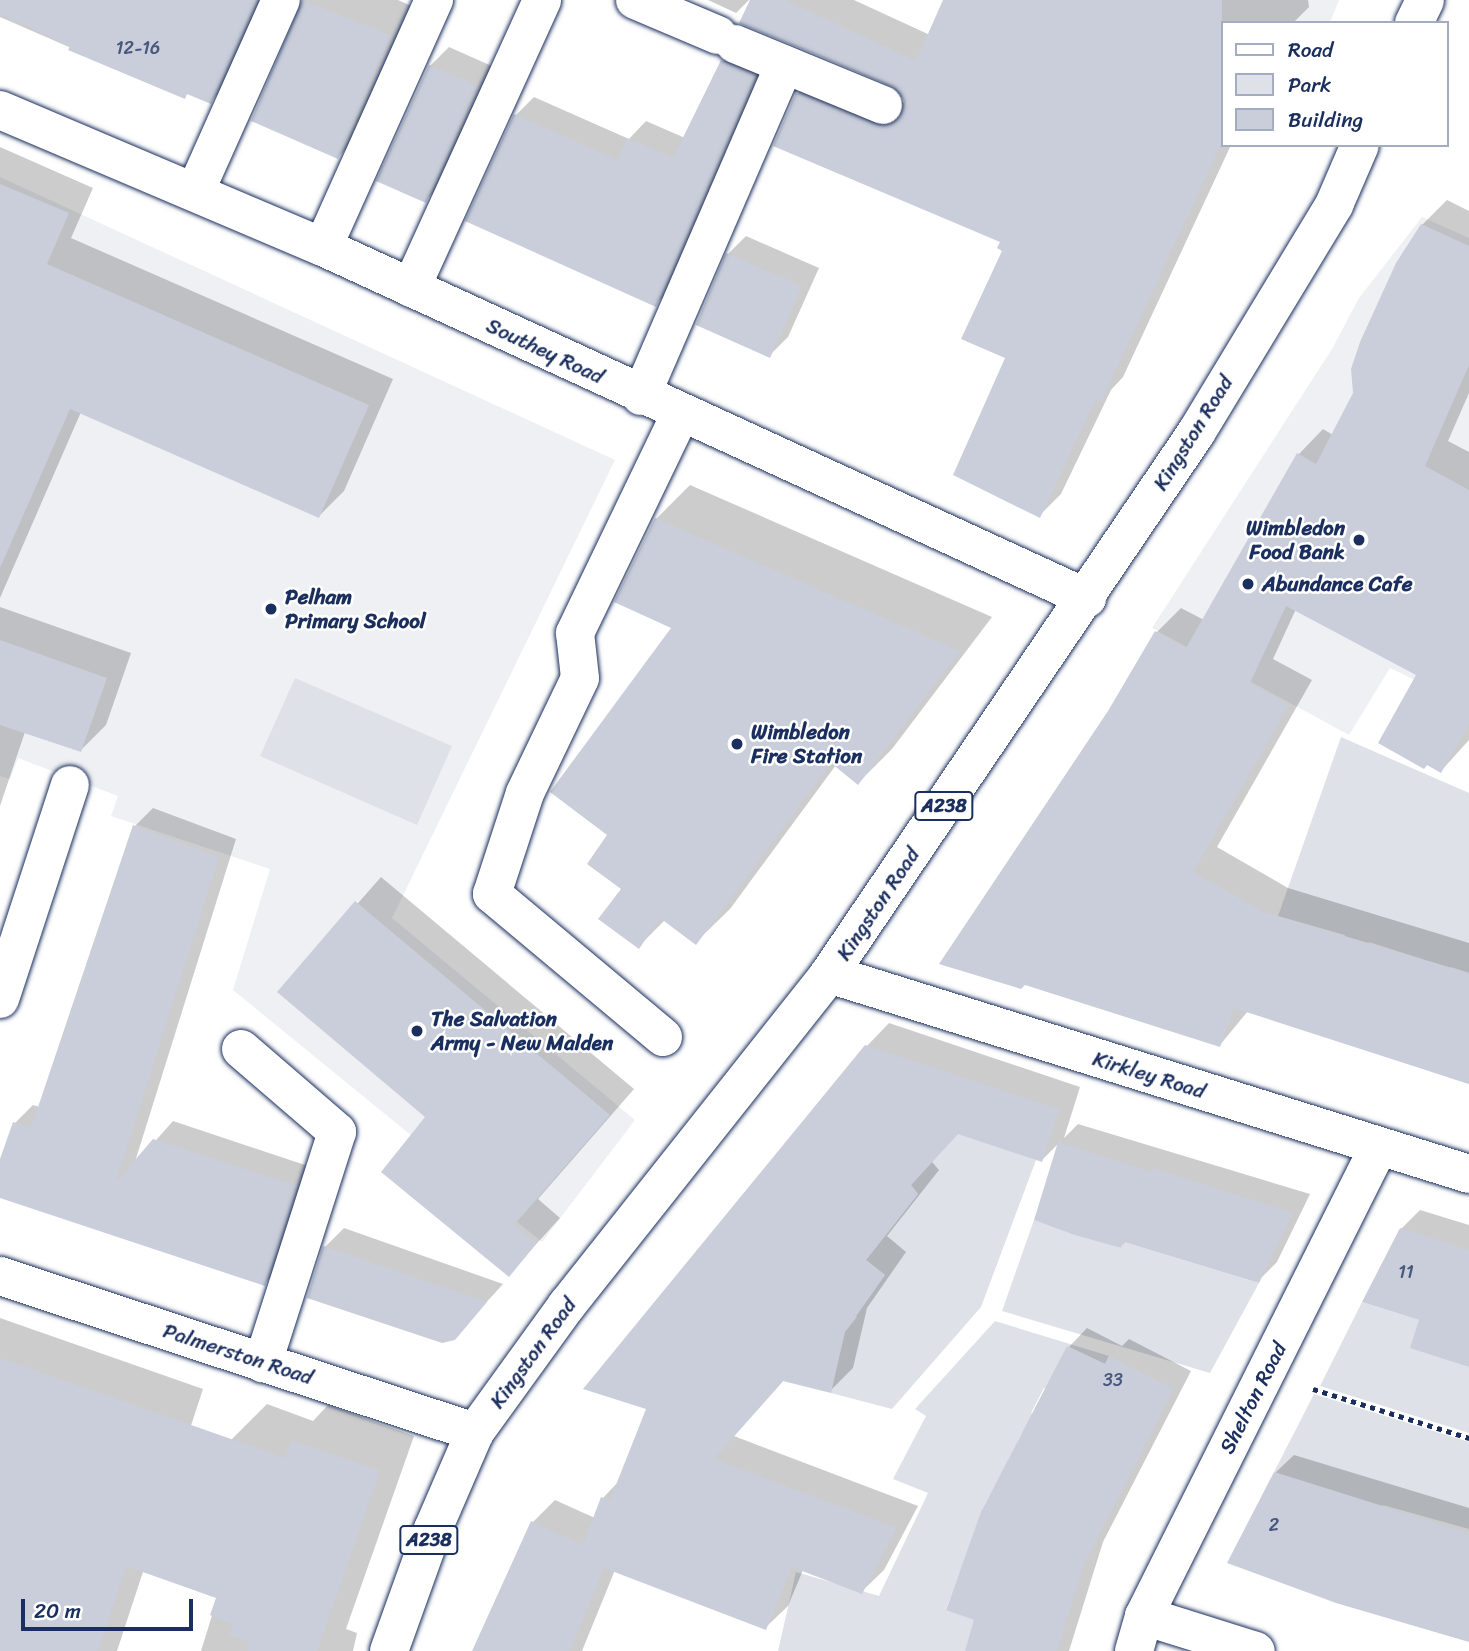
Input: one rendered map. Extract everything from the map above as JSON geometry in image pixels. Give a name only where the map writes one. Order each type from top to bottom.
[{"type":"street","points":[[195,192],[281,0]]},
{"type":"street","points":[[323,247],[434,0]]},
{"type":"street","points":[[411,288],[542,0]]},
{"type":"street","points":[[635,0],[883,106]]},
{"type":"street","points":[[1416,21],[1424,0]]},
{"type":"street","points":[[641,396],[785,65]]},
{"type":"street","name":"Southey Road","points":[[0,110],[323,247],[641,396],[1087,597]]},
{"type":"street","name":"Kingston Road","points":[[389,1651],[433,1529],[475,1432],[567,1305],[829,974],[1087,597],[1195,433],[1334,205],[1359,147]]},
{"type":"street","points":[[663,1037],[492,894],[525,793],[580,678],[575,633],[681,413]]},
{"type":"street","points":[[0,999],[70,785]]},
{"type":"street","name":"Kirkley Road","points":[[829,974],[1469,1174]]},
{"type":"street","points":[[241,1049],[337,1132],[263,1363]]},
{"type":"street","name":"Shelton Road","points":[[1139,1633],[1378,1147]]},
{"type":"street","name":"Palmerston Road","points":[[0,1276],[475,1432]]},
{"type":"street","points":[[1139,1633],[1256,1651]]},
{"type":"path","points":[[1307,1387],[1469,1438]]},
{"type":"shaded area","points":[[1170,0],[1339,0],[1331,21],[1220,21],[1220,25]]},
{"type":"shaded area","name":"Pelham Primary School","points":[[0,177],[615,460],[392,918],[635,1120],[542,1242],[233,990],[270,869],[111,816],[118,796],[18,758],[10,779],[0,776]]},
{"type":"shaded area","points":[[1422,217],[1469,238],[1469,706],[1390,668],[1349,735],[1152,628],[1332,349],[1359,298]]},
{"type":"green space","points":[[295,678],[452,746],[417,825],[260,756]]},
{"type":"green space","points":[[1341,737],[1469,793],[1469,973],[1451,967],[1440,1004],[1422,959],[1369,942],[1357,978],[1334,972],[1345,935],[1278,916]]},
{"type":"green space","points":[[908,1102],[1036,1160],[981,1307],[892,1409],[831,1393],[831,1349],[857,1317],[844,1305],[859,1309],[885,1275],[866,1260],[918,1194],[911,1185],[943,1150]]},
{"type":"green space","points":[[1034,1220],[1121,1248],[1124,1242],[1259,1283],[1210,1373],[1002,1311]]},
{"type":"green space","points":[[1362,1302],[1419,1320],[1469,1367],[1469,1433],[1320,1386]]},
{"type":"green space","points":[[995,1321],[1109,1356],[1105,1364],[1067,1346],[1083,1409],[1044,1388],[1031,1413],[1071,1434],[1022,1433],[1008,1460],[1044,1480],[999,1478],[985,1504],[946,1609],[987,1625],[965,1651],[778,1651],[796,1572],[879,1596],[928,1493],[893,1479],[926,1416],[915,1409]]},
{"type":"green space","points":[[1314,1394],[1469,1442],[1469,1529],[1383,1505],[1374,1531],[1359,1499],[1274,1472]]},
{"type":"building","points":[[0,0],[257,0],[211,104],[187,94],[185,99],[68,50],[70,46],[0,14]]},
{"type":"building","points":[[302,0],[391,35],[338,159],[251,121]]},
{"type":"building","points":[[750,0],[785,0],[916,61],[943,0],[1222,0],[1220,146],[1101,402],[1096,399],[1040,518],[953,475],[1005,358],[961,339],[1002,251],[997,248],[1000,242],[773,146],[796,93],[885,127],[897,122],[905,101],[891,85],[739,23]]},
{"type":"building","points":[[721,60],[755,76],[656,307],[465,221],[514,114],[617,160],[627,138],[673,158]]},
{"type":"building","points":[[429,65],[477,85],[426,203],[376,181]]},
{"type":"building","points":[[0,184],[69,213],[47,264],[369,405],[319,518],[70,409],[0,568]]},
{"type":"building","points":[[1421,224],[1469,246],[1469,365],[1425,466],[1469,490],[1469,724],[1441,773],[1427,765],[1424,769],[1378,743],[1416,675],[1286,606],[1250,683],[1289,705],[1193,872],[1264,912],[1469,973],[1469,1084],[1234,1008],[1220,1047],[1025,985],[1021,989],[939,964],[1108,711],[1155,631],[1186,648],[1297,453],[1316,464],[1353,393],[1351,369],[1360,342],[1396,263]]},
{"type":"building","points":[[726,253],[802,286],[770,358],[696,325]]},
{"type":"building","name":"Wimbledon Fire Station","points":[[655,518],[960,651],[858,785],[831,763],[696,945],[660,918],[639,949],[598,919],[621,889],[587,864],[607,835],[550,792],[671,628],[614,602]]},
{"type":"building","points":[[0,640],[107,678],[81,752],[0,725]]},
{"type":"building","points":[[133,825],[219,857],[116,1182],[153,1139],[297,1186],[265,1286],[0,1198],[0,1159],[13,1122],[31,1128]]},
{"type":"building","name":"The Salvation Army - New Malden","points":[[355,901],[610,1115],[514,1225],[537,1243],[509,1277],[381,1172],[425,1117],[277,992]]},
{"type":"building","points":[[865,1045],[1059,1109],[1042,1162],[958,1134],[911,1185],[918,1194],[866,1260],[885,1275],[845,1332],[831,1393],[783,1381],[714,1459],[897,1528],[862,1594],[792,1567],[766,1630],[604,1568],[570,1651],[472,1651],[531,1521],[583,1545],[601,1497],[610,1500],[646,1409],[583,1389]]},
{"type":"building","points":[[1058,1142],[1152,1172],[1153,1168],[1293,1213],[1259,1283],[1124,1242],[1121,1248],[1034,1220]]},
{"type":"building","points":[[1400,1228],[1469,1250],[1469,1367],[1410,1348],[1419,1320],[1362,1302]]},
{"type":"building","points":[[323,1246],[487,1302],[455,1340],[442,1343],[307,1298]]},
{"type":"building","points":[[1067,1346],[1105,1364],[1109,1356],[1174,1389],[1085,1562],[1057,1651],[965,1651],[974,1620],[946,1610],[981,1512]]},
{"type":"building","points":[[0,1358],[285,1458],[292,1440],[380,1471],[317,1651],[247,1651],[249,1642],[229,1635],[234,1625],[210,1615],[216,1598],[126,1566],[98,1651],[0,1651]]},
{"type":"building","points":[[1274,1472],[1469,1533],[1469,1642],[1336,1603],[1227,1563]]},
{"type":"place","name":"Wimbledon Food Bank","points":[[1359,540]]},
{"type":"place","name":"Abundance Cafe","points":[[1248,584]]},
{"type":"place","name":"Pelham Primary School","points":[[271,609]]},
{"type":"place","name":"Wimbledon Fire Station","points":[[737,744]]},
{"type":"place","name":"The Salvation Army - New Malden","points":[[417,1031]]}]
